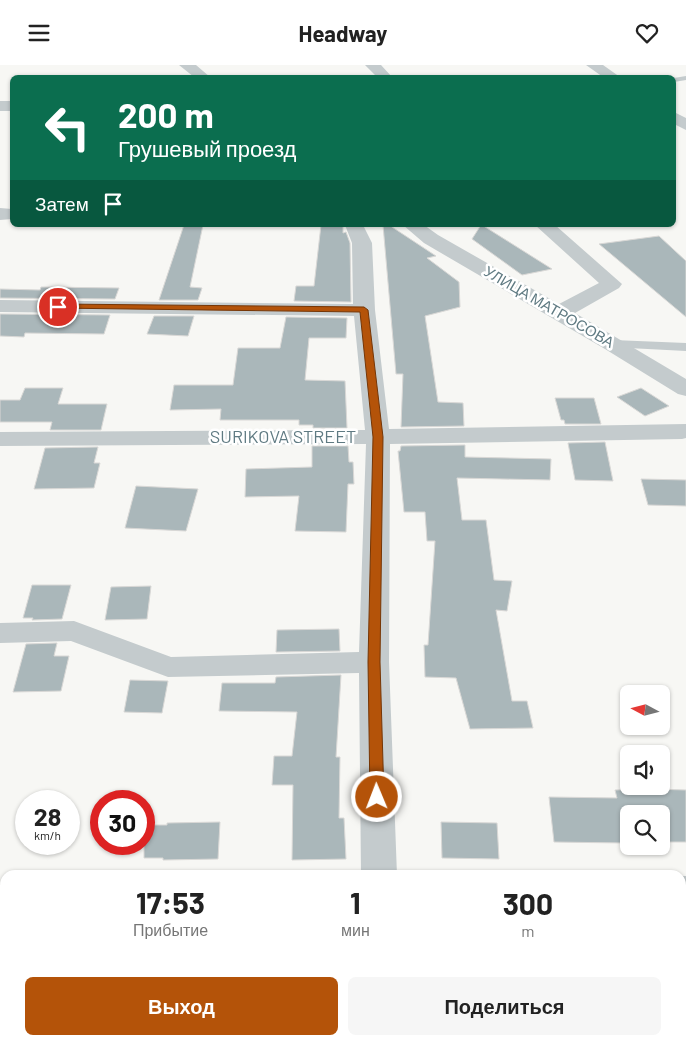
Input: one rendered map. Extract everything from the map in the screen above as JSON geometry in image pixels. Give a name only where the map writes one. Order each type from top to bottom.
[{"type":"street","points":[[186,65],[200,75]]},
{"type":"street","points":[[372,65],[383,75]]},
{"type":"street","points":[[593,65],[610,75]]},
{"type":"street","points":[[355,227],[362,243],[364,310],[378,437],[374,662],[379,870]]},
{"type":"street","name":"УЛИЦА МАТРОСОВА","points":[[415,227],[431,239],[613,344],[686,389]]},
{"type":"street","points":[[546,227],[612,284],[559,313]]},
{"type":"street","points":[[0,306],[364,310]]},
{"type":"street","name":"SURIKOVA STREET","points":[[0,439],[378,437],[672,433],[686,431]]},
{"type":"street","points":[[0,633],[74,631],[168,667],[374,662]]},
{"type":"lane","points":[[613,344],[686,347]]},
{"type":"building","points":[[183,227],[203,227],[190,287],[202,288],[198,300],[159,300]]},
{"type":"building","points":[[321,227],[343,227],[343,233],[346,232],[350,243],[351,302],[294,301],[296,286],[314,286]]},
{"type":"building","points":[[383,227],[392,227],[436,256],[427,258],[459,282],[460,307],[425,316],[438,402],[463,403],[464,426],[401,427],[403,374],[396,374]]},
{"type":"building","points":[[480,227],[485,227],[552,269],[522,275],[472,239]]},
{"type":"building","points":[[659,236],[686,261],[686,317],[599,244]]},
{"type":"building","points":[[41,287],[119,288],[115,299],[0,298],[0,289],[40,290]]},
{"type":"building","points":[[0,314],[110,315],[104,334],[25,333],[24,337],[0,336]]},
{"type":"building","points":[[154,316],[194,316],[188,336],[147,334]]},
{"type":"building","points":[[286,317],[347,318],[346,338],[309,338],[305,380],[345,381],[347,428],[313,428],[313,425],[299,425],[299,420],[220,420],[221,409],[170,410],[174,385],[233,385],[238,348],[280,348]]},
{"type":"building","points":[[25,388],[63,388],[58,404],[107,404],[101,430],[50,430],[52,422],[0,422],[0,400],[20,400]]},
{"type":"building","points":[[641,388],[669,406],[645,416],[617,397]]},
{"type":"building","points":[[555,398],[594,398],[601,424],[565,424],[564,420],[561,420]]},
{"type":"building","points":[[605,442],[613,481],[575,480],[568,443]]},
{"type":"building","points":[[465,445],[465,457],[551,459],[550,480],[457,478],[462,520],[486,520],[494,580],[512,581],[507,611],[496,610],[512,701],[527,701],[533,728],[470,729],[456,678],[425,677],[424,645],[428,645],[435,541],[427,541],[425,512],[404,512],[398,451],[400,451],[401,446]]},
{"type":"building","points":[[312,446],[348,446],[349,462],[353,462],[354,484],[348,484],[346,532],[295,531],[299,496],[245,497],[246,469],[312,467]]},
{"type":"building","points":[[98,447],[94,463],[100,463],[94,488],[34,489],[45,448]]},
{"type":"building","points":[[641,479],[686,480],[686,506],[648,505]]},
{"type":"building","points":[[136,486],[198,489],[186,531],[125,528]]},
{"type":"building","points":[[32,585],[71,585],[62,619],[32,620],[33,618],[23,618]]},
{"type":"building","points":[[151,586],[147,619],[105,620],[111,587]]},
{"type":"building","points":[[339,629],[340,651],[276,652],[277,630]]},
{"type":"building","points":[[57,643],[54,656],[69,656],[61,691],[13,692],[26,644]]},
{"type":"building","points":[[341,675],[336,757],[340,757],[339,818],[344,818],[346,859],[292,860],[293,785],[272,785],[274,756],[292,756],[297,712],[219,711],[222,683],[275,683],[276,677]]},
{"type":"building","points":[[130,680],[168,681],[162,713],[124,712]]},
{"type":"building","points":[[615,790],[620,790],[620,795],[670,795],[670,790],[686,790],[686,842],[670,842],[670,805],[620,805],[620,843],[554,842],[549,797],[617,798]]},
{"type":"building","points":[[220,822],[218,859],[163,860],[163,858],[144,858],[144,855],[155,855],[155,825],[167,825],[167,823]]},
{"type":"building","points":[[441,822],[497,823],[499,859],[442,858]]},
{"type":"route","points":[[58,307],[364,310],[378,437],[374,662],[377,797]]}]
